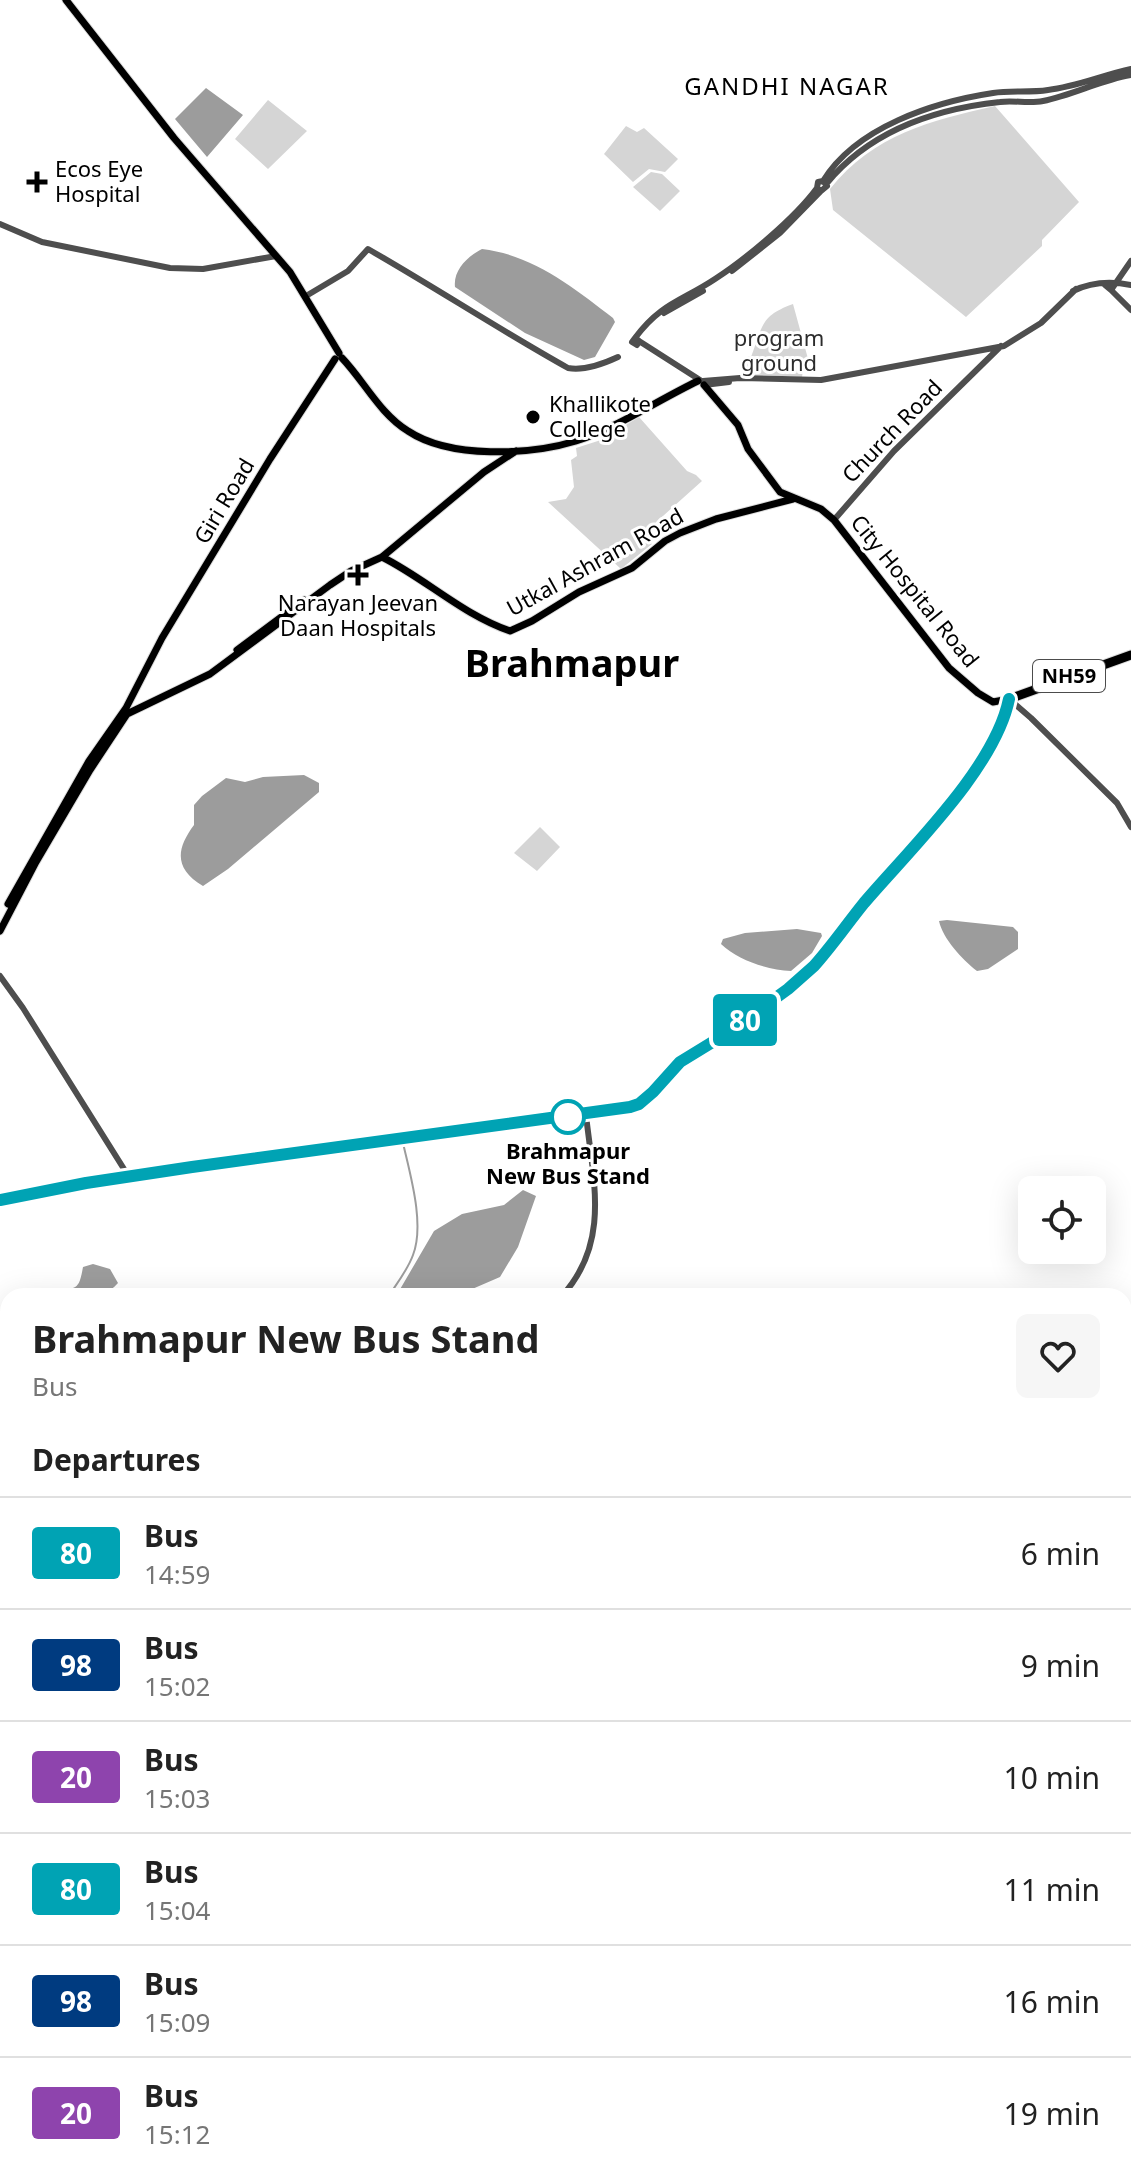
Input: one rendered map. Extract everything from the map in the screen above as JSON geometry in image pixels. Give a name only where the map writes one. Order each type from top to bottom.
[{"type":"highway","name":"NH59","points":[[0,1200],[129,1177],[386,1139],[586,1115],[639,1104],[680,1062],[729,1032],[805,975],[950,806],[995,739],[1006,715],[1009,699],[1131,655]]},
{"type":"main road","points":[[66,0],[174,138],[290,272],[339,357],[407,431],[434,443],[494,453],[519,450],[574,441],[701,383]]},
{"type":"main road","name":"Giri Road","points":[[126,711],[147,664],[270,459],[339,357]]},
{"type":"main road","name":"City Hospital Road","points":[[701,383],[738,425],[754,459],[780,492],[821,509],[834,520],[949,668],[993,702],[1009,699]]},
{"type":"main road","points":[[0,931],[36,862],[126,711],[210,674],[330,585],[378,559],[497,462],[519,450]]},
{"type":"main road","points":[[494,453],[497,462]]},
{"type":"main road","name":"Utkal Ashram Road","points":[[378,559],[407,569],[468,610],[510,631],[593,584],[632,568],[680,533],[716,519],[793,499]]},
{"type":"main road","points":[[0,921],[89,761],[126,711],[224,662],[258,633],[337,576],[369,560],[378,559]]},
{"type":"street","points":[[825,182],[849,152],[910,114],[965,98],[1055,89],[1131,69]]},
{"type":"street","points":[[1131,75],[1040,102],[998,102],[921,118],[891,132],[855,155],[825,182],[818,182],[819,190],[780,233],[714,285],[675,305],[648,326],[637,341],[701,383],[821,383],[915,364],[921,359],[1001,346],[1040,321],[1076,289],[1087,284],[1115,281],[1131,285]]},
{"type":"street","points":[[0,221],[42,242],[170,268],[203,269],[274,254]]},
{"type":"street","points":[[306,296],[348,271],[368,249],[568,368],[589,367],[618,357]]},
{"type":"street","points":[[1111,290],[1131,261]]},
{"type":"street","points":[[1104,284],[1131,310]]},
{"type":"street","name":"Church Road","points":[[834,520],[894,451],[1001,346]]},
{"type":"street","points":[[1009,699],[1117,803],[1131,827]]},
{"type":"street","points":[[0,976],[129,1177]]},
{"type":"street","points":[[567,1288],[585,1261],[596,1224],[586,1115]]},
{"type":"green space","points":[[268,100],[307,131],[268,169],[235,139]]},
{"type":"green space","points":[[995,106],[1079,202],[1042,240],[1042,246],[966,317],[833,210],[830,189],[865,155],[905,132]]},
{"type":"green space","points":[[626,126],[637,132],[644,128],[678,159],[665,172],[649,169],[633,182],[604,154]]},
{"type":"green space","points":[[651,172],[662,174],[680,191],[660,211],[633,187]]},
{"type":"green space","name":"program ground","points":[[793,304],[810,366],[803,370],[802,377],[745,374],[747,356],[751,357],[764,323],[774,313]]},
{"type":"green space","points":[[639,417],[687,471],[702,481],[644,533],[652,544],[621,569],[548,502],[566,499],[574,487],[571,460],[577,456],[576,448],[601,440]]},
{"type":"green space","points":[[540,827],[560,847],[537,871],[514,853]]},
{"type":"shaded area","points":[[206,88],[243,115],[207,157],[175,119]]},
{"type":"shaded area","points":[[482,249],[518,258],[552,274],[613,318],[615,322],[595,357],[584,360],[525,333],[455,287],[456,275],[462,264]]},
{"type":"shaded area","points":[[304,775],[319,783],[319,792],[228,869],[203,886],[187,873],[181,850],[194,825],[194,805],[202,796],[226,778],[245,782],[263,777]]},
{"type":"shaded area","points":[[939,921],[1013,927],[1018,932],[1018,949],[988,969],[977,971],[949,942]]},
{"type":"shaded area","points":[[797,929],[821,933],[822,936],[812,953],[791,971],[753,963],[721,944],[723,939],[745,933]]},
{"type":"shaded area","points":[[523,1190],[536,1196],[518,1247],[500,1277],[475,1288],[401,1288],[434,1231],[462,1214],[504,1205]]},
{"type":"shaded area","points":[[93,1264],[110,1269],[118,1283],[112,1288],[74,1288],[83,1267]]},
{"type":"waterway","points":[[394,1288],[413,1255],[417,1229],[415,1199],[403,1143]]},
{"type":"bus line","name":"80","points":[[0,1200],[192,1167],[586,1115],[639,1104],[680,1062],[729,1032],[814,966],[950,806],[995,739],[1006,715],[1009,699]]},
{"type":"place","name":"Ecos Eye Hospital","points":[[37,182]]},
{"type":"place","name":"Khallikote College","points":[[533,417]]},
{"type":"place","name":"Narayan Jeevan Daan Hospitals","points":[[358,575]]},
{"type":"place","name":"Brahmapur New Bus Stand","points":[[568,1117]]},
{"type":"district","name":"GANDHI NAGAR","points":[[787,87]]},
{"type":"district","name":"Brahmapur","points":[[572,664]]}]
